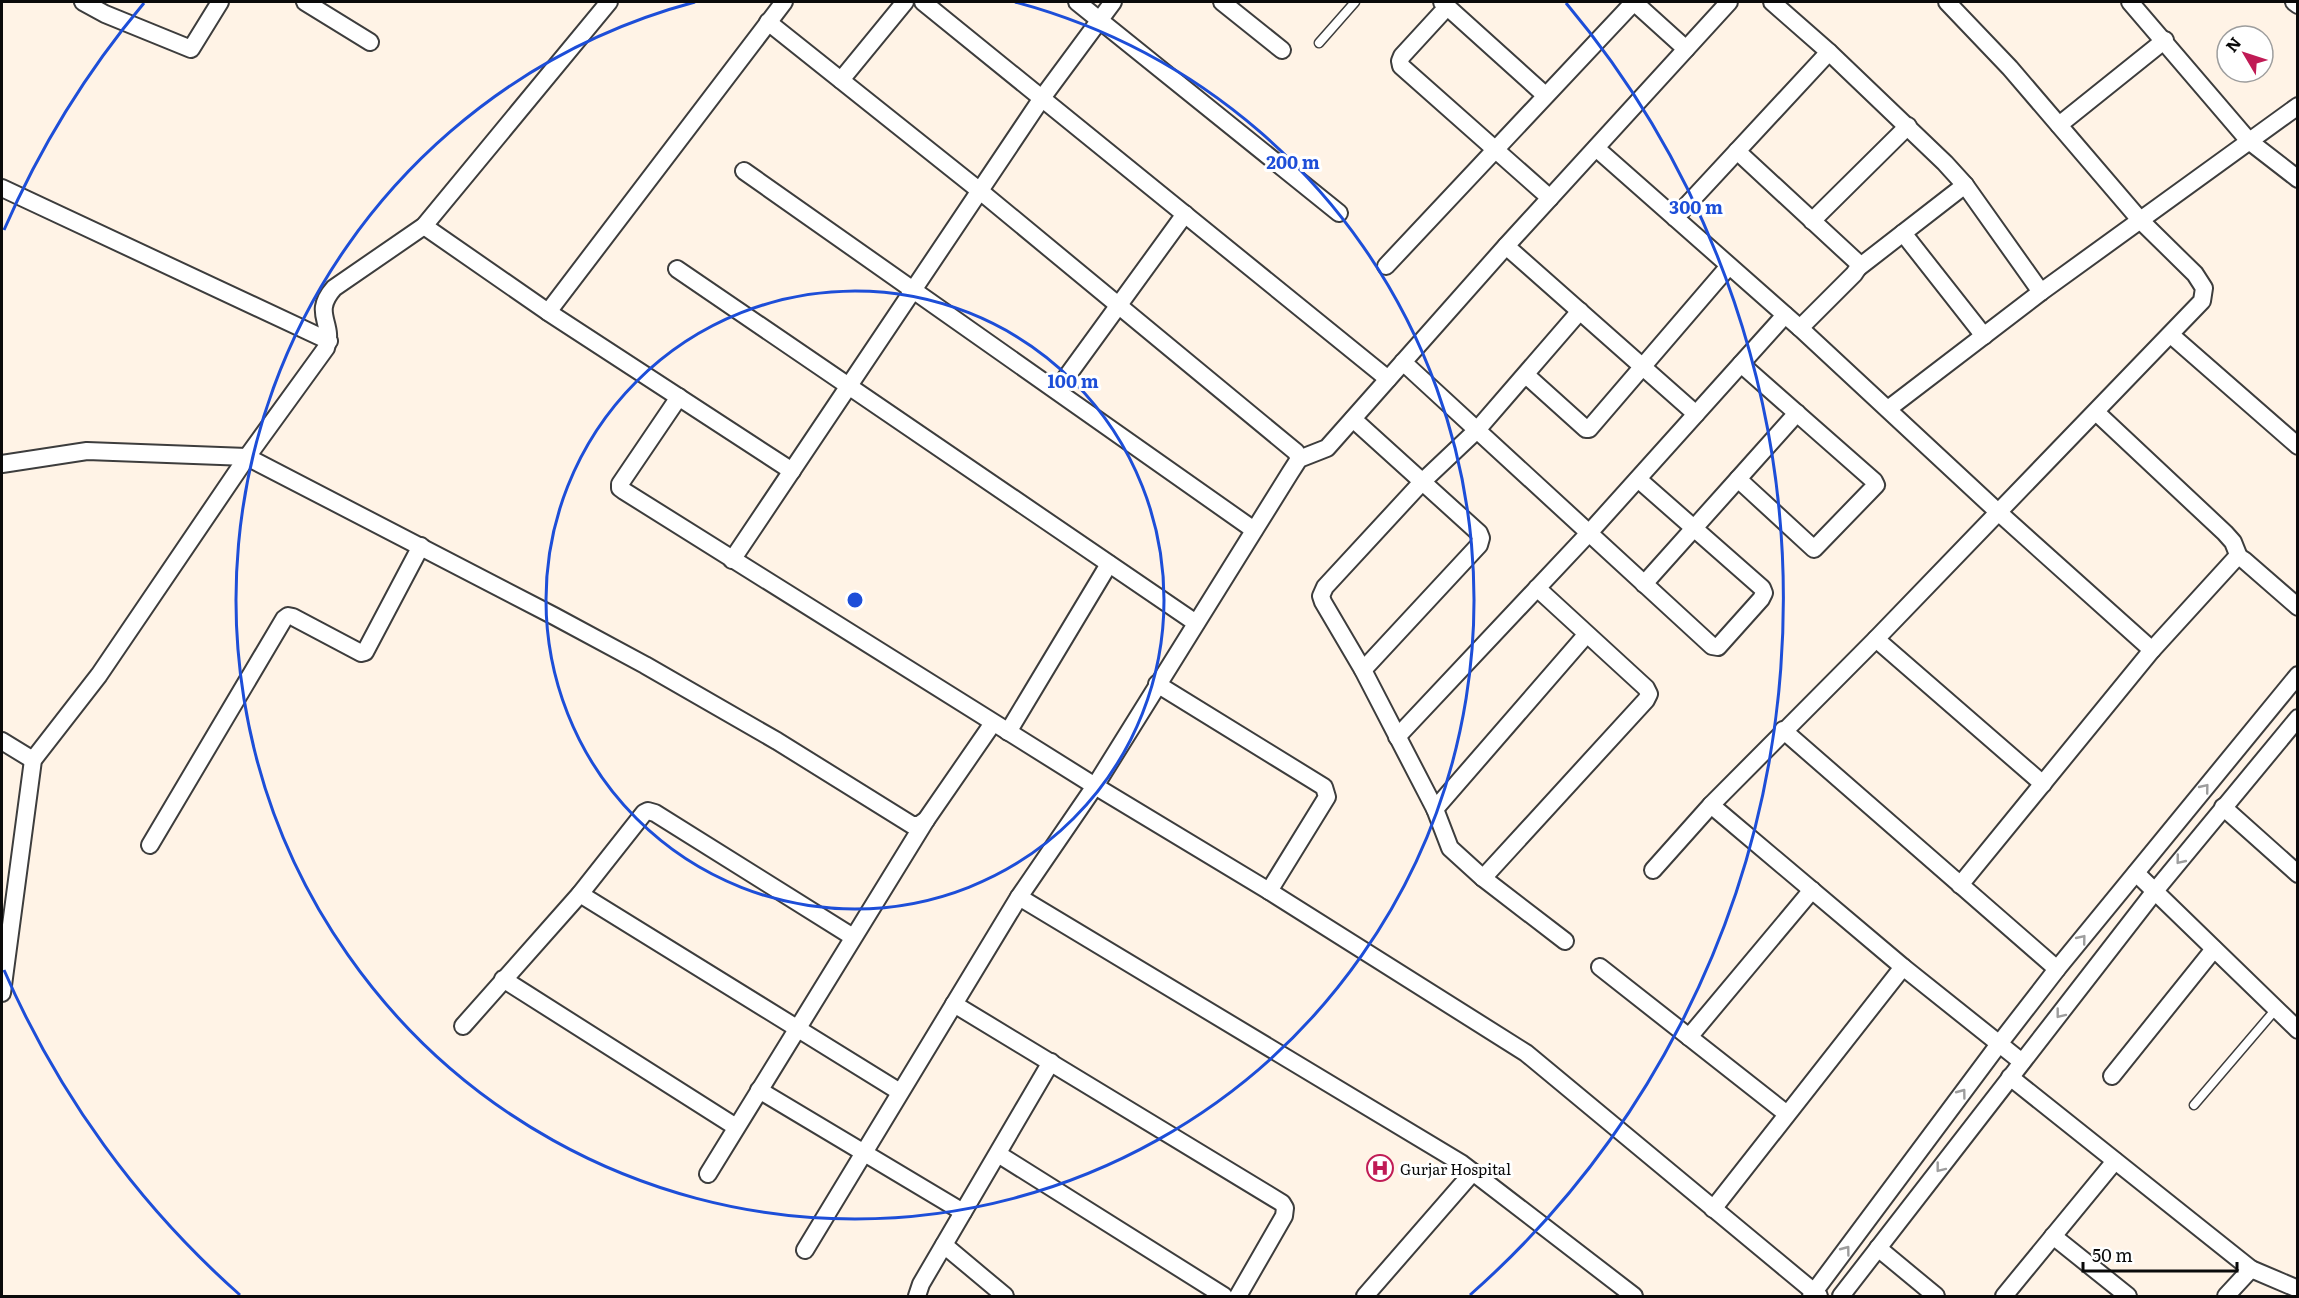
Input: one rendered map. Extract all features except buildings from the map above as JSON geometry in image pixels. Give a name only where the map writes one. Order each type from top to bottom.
[{"type":"street","points":[[83,2],[105,14],[191,49],[220,2]]},
{"type":"street","points":[[305,2],[370,42]]},
{"type":"street","points":[[2,993],[33,760],[99,675],[246,457],[326,348],[329,341],[323,309],[328,295],[334,288],[424,226],[609,2]]},
{"type":"street","points":[[841,80],[905,2]]},
{"type":"street","points":[[922,2],[1388,379]]},
{"type":"street","points":[[1077,2],[1339,213]]},
{"type":"street","points":[[732,560],[1042,98],[1113,2]]},
{"type":"street","points":[[1222,2],[1282,51]]},
{"type":"street","points":[[1386,266],[1634,2],[1686,48]]},
{"type":"street","points":[[805,1250],[1019,897],[1095,786],[1254,530],[1306,457],[1327,448],[1506,246],[1729,2]]},
{"type":"street","points":[[1772,2],[1908,126],[1965,185],[2041,292]]},
{"type":"street","points":[[1653,870],[1783,730],[1876,639],[2202,301],[2204,288],[2195,274],[2140,221],[2010,68],[1947,2]]},
{"type":"street","points":[[2130,2],[2165,40],[2249,141],[2298,179]]},
{"type":"street","points":[[2294,2],[2298,5]]},
{"type":"street","points":[[1545,95],[1445,4],[1400,61],[1401,66],[1550,198]]},
{"type":"street","points":[[548,312],[772,9],[841,80],[980,191],[1296,452],[1306,457]]},
{"type":"street","points":[[2059,125],[2165,40]]},
{"type":"street","points":[[1675,218],[1829,52]]},
{"type":"street","points":[[1888,409],[2041,292],[2298,106]]},
{"type":"street","points":[[1812,221],[1908,126]]},
{"type":"street","points":[[1596,148],[1800,328],[1997,511],[2152,650]]},
{"type":"street","points":[[1737,151],[1857,262],[1858,268]]},
{"type":"street","points":[[744,171],[1254,530]]},
{"type":"street","points":[[1800,328],[1858,268],[1965,185]]},
{"type":"street","points":[[2,188],[329,341]]},
{"type":"street","points":[[1056,390],[1120,306],[1185,214]]},
{"type":"street","points":[[424,226],[548,312],[792,471]]},
{"type":"street","points":[[1903,233],[1984,336]]},
{"type":"street","points":[[1506,246],[1696,414]]},
{"type":"street","points":[[1526,375],[1586,429],[1592,426],[1730,266]]},
{"type":"street","points":[[677,269],[1196,623]]},
{"type":"street","points":[[1565,941],[1483,878],[1450,848],[1435,809],[1363,670],[1323,603],[1322,591],[1422,482],[1477,430],[1580,311]]},
{"type":"street","points":[[1397,737],[1589,533],[1785,315]]},
{"type":"street","points":[[2171,335],[2298,446]]},
{"type":"street","points":[[1403,362],[1644,584],[1715,648],[1718,647],[1761,599],[1764,593],[1762,588],[1638,478]]},
{"type":"street","points":[[1737,479],[1814,549],[1876,485],[1741,364]]},
{"type":"street","points":[[679,397],[620,484],[620,488],[993,723],[1269,891],[1526,1053],[1815,1295],[1999,1044],[2057,969],[2298,675]]},
{"type":"street","points":[[2096,412],[2225,534],[2232,542],[2239,557],[2298,606]]},
{"type":"street","points":[[1644,584],[1797,413]]},
{"type":"street","points":[[1353,419],[1479,533],[1481,538],[1479,545],[1363,670]]},
{"type":"street","points":[[2,464],[87,451],[246,457],[421,546],[645,665],[777,741],[912,825],[919,825],[926,820]]},
{"type":"street","points":[[150,845],[284,620],[288,616],[293,617],[361,653],[365,652],[421,546]]},
{"type":"street","points":[[1960,885],[2152,650],[2230,562],[2239,557]]},
{"type":"street","points":[[1008,732],[1109,564]]},
{"type":"street","points":[[1483,878],[1649,694],[1646,688],[1537,588]]},
{"type":"street","points":[[1435,809],[1586,635]]},
{"type":"street","points":[[1876,639],[2043,783]]},
{"type":"street","points":[[1157,684],[1324,787],[1327,792],[1327,797],[1269,891]]},
{"type":"street","points":[[1841,1296],[2155,891],[2298,718]]},
{"type":"street","points":[[708,1174],[926,820],[993,723]]},
{"type":"street","points":[[1783,730],[2057,969]]},
{"type":"street","points":[[2,741],[33,760]]},
{"type":"street","points":[[1711,805],[1903,967],[2022,1062]]},
{"type":"street","points":[[2223,807],[2298,874]]},
{"type":"street","points":[[463,1026],[579,894],[648,811],[655,813],[854,937]]},
{"type":"street","points":[[2136,873],[2298,1030]]},
{"type":"street","points":[[1689,1037],[1812,890]]},
{"type":"street","points":[[579,894],[900,1092]]},
{"type":"street","points":[[1019,897],[1473,1172],[1634,1296]]},
{"type":"street","points":[[2112,1076],[2214,949]]},
{"type":"street","points":[[1600,967],[1787,1114]]},
{"type":"street","points":[[1713,1209],[1903,967]]},
{"type":"street","points":[[503,979],[736,1127]]},
{"type":"street","points":[[954,1004],[1282,1203],[1285,1208],[1284,1216],[1238,1296]]},
{"type":"street","points":[[917,1296],[921,1284],[1051,1062]]},
{"type":"street","points":[[2010,1077],[2251,1269],[2298,1289]]},
{"type":"street","points":[[759,1090],[963,1212]]},
{"type":"street","points":[[998,1154],[1224,1296]]},
{"type":"street","points":[[2004,1296],[2115,1161]]},
{"type":"street","points":[[1365,1296],[1473,1172]]},
{"type":"street","points":[[2053,1236],[2128,1296]]},
{"type":"street","points":[[944,1245],[1005,1296]]},
{"type":"street","points":[[1878,1248],[1936,1296]]},
{"type":"street","points":[[2226,1296],[2251,1269]]},
{"type":"lane","points":[[1319,43],[1355,2]]},
{"type":"lane","points":[[2194,1105],[2276,1009]]},
{"type":"place","name":"Gurjar Hospital","points":[[1380,1168]]}]
